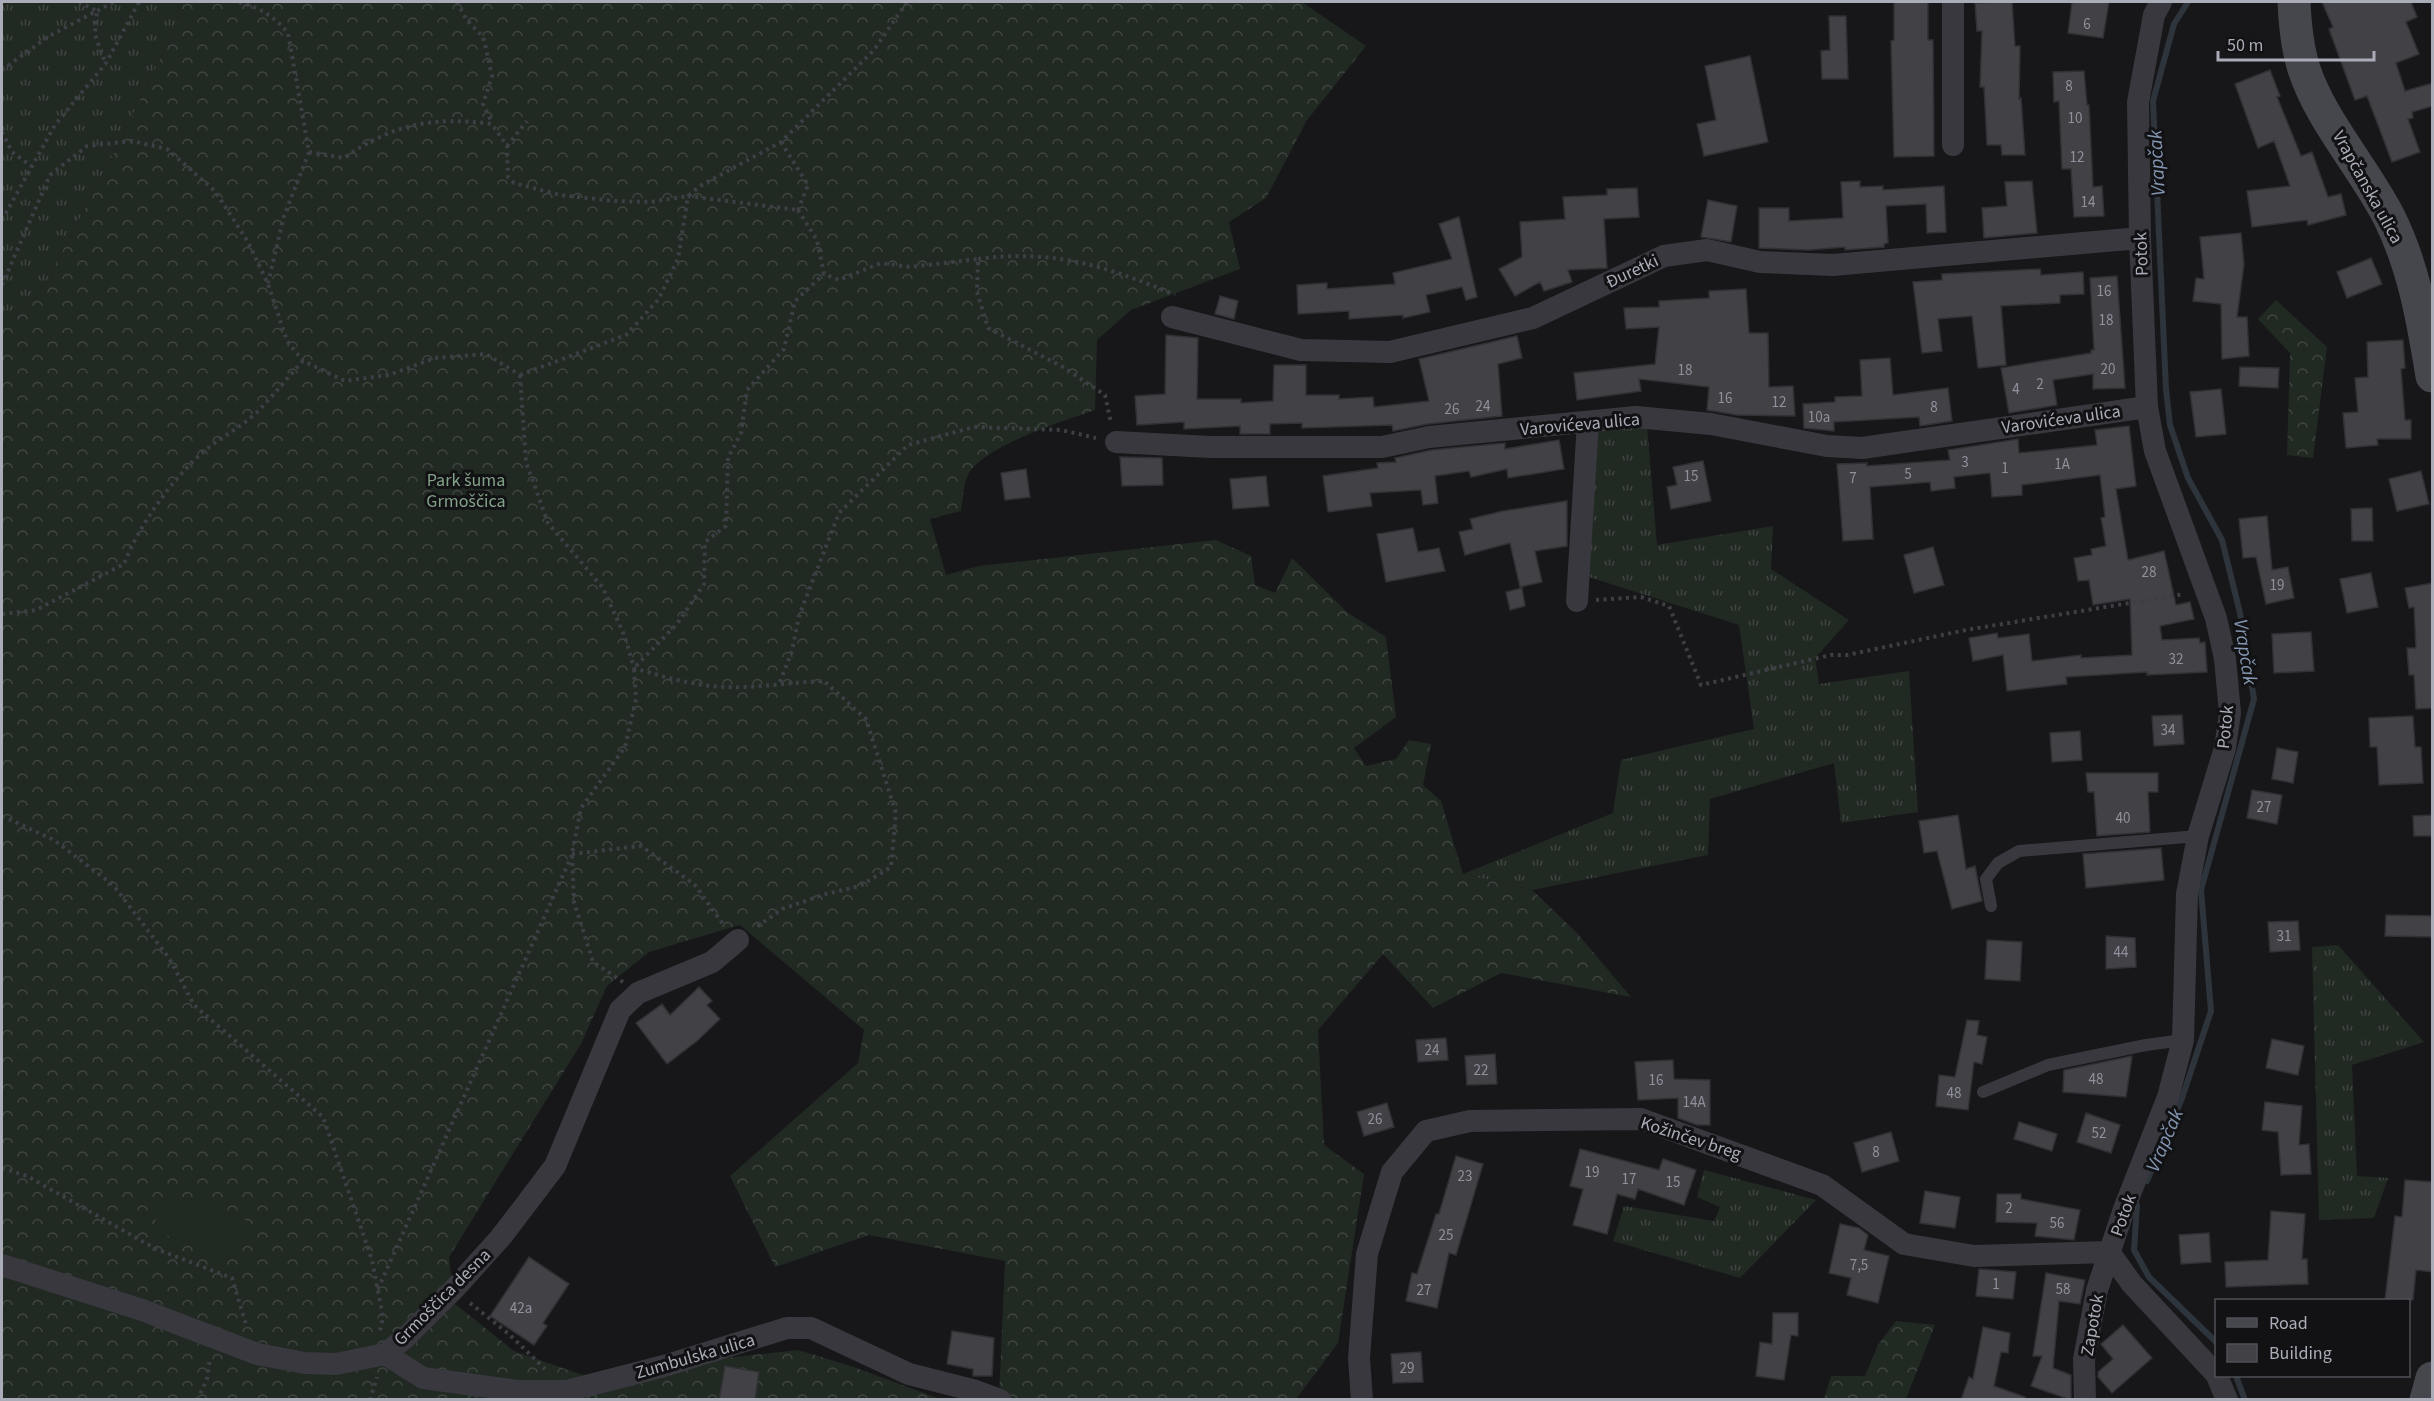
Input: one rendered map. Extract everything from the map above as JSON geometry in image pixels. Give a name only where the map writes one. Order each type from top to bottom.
[{"type":"main road","name":"Vrapčanska ulica","points":[[2294,2],[2297,42],[2304,71],[2335,128],[2389,217],[2427,312],[2433,376]]},
{"type":"main road","points":[[2426,1400],[2433,1378]]},
{"type":"street","points":[[1953,2],[1953,145]]},
{"type":"street","name":"Potok","points":[[2161,2],[2154,15],[2138,102],[2140,238],[2148,407],[2156,451],[2216,618],[2225,659],[2230,712],[2225,748],[2198,836],[2187,894],[2183,1040],[2168,1097],[2109,1252],[2132,1284],[2215,1373]]},
{"type":"street","name":"Đuretki","points":[[1172,318],[1301,350],[1390,351],[1533,318],[1664,256],[1707,250],[1760,262],[1833,265],[2140,238]]},
{"type":"street","name":"Varovićeva ulica","points":[[1116,442],[1210,447],[1382,447],[1429,437],[1636,417],[1711,424],[1827,446],[1862,448],[2148,407]]},
{"type":"street","points":[[1577,601],[1588,422]]},
{"type":"street","name":"Grmoščica desna","points":[[2,1266],[142,1310],[213,1340],[257,1354],[305,1363],[336,1364],[385,1354],[456,1287],[501,1237],[555,1166],[620,1010],[638,993],[712,962],[738,940]]},
{"type":"street","name":"Kožinčev breg","points":[[1362,1400],[1359,1358],[1367,1254],[1392,1172],[1426,1131],[1470,1121],[1641,1119],[1822,1185],[1904,1244],[1974,1256],[2109,1252]]},
{"type":"street","name":"Zapotok","points":[[2085,1400],[2084,1359],[2097,1290],[2109,1252]]},
{"type":"street","name":"Zumbulska ulica","points":[[385,1354],[423,1378],[518,1392],[567,1391],[664,1366],[788,1328],[811,1328],[909,1374],[976,1390],[1000,1400]]},
{"type":"street","name":"Potok","points":[[2218,1377],[2227,1400]]},
{"type":"lane","points":[[1991,906],[1986,879],[1998,863],[2019,851],[2198,836]]},
{"type":"lane","points":[[1983,1092],[2048,1065],[2146,1045],[2183,1040]]},
{"type":"path","points":[[79,2],[98,11]]},
{"type":"path","points":[[2,70],[49,36],[114,2]]},
{"type":"path","points":[[2,220],[55,125],[106,63],[139,2]]},
{"type":"path","points":[[239,2],[257,7],[277,20],[288,33],[309,152],[285,216],[268,284]]},
{"type":"path","points":[[254,2],[257,7]]},
{"type":"path","points":[[457,2],[466,19],[483,37],[492,75],[483,104],[492,124],[507,146],[508,177],[514,183],[560,195],[614,201],[650,202],[688,196],[798,210]]},
{"type":"path","points":[[520,375],[626,335],[658,300],[678,259],[688,196],[700,186],[781,142],[874,50],[907,2]]},
{"type":"path","points":[[98,11],[95,35],[106,63]]},
{"type":"path","points":[[309,152],[344,158],[369,141],[411,124],[472,121],[492,124]]},
{"type":"path","points":[[507,146],[527,121]]},
{"type":"path","points":[[2,132],[12,152],[31,166]]},
{"type":"path","points":[[2,285],[50,175],[87,146],[132,141],[167,149],[215,191],[248,242],[268,284],[287,341],[303,361],[345,381],[389,375],[435,358],[486,354],[520,375]]},
{"type":"path","points":[[781,142],[808,185],[798,210]]},
{"type":"path","points":[[798,210],[817,240],[824,273]]},
{"type":"path","points":[[824,273],[839,280],[881,263],[910,267],[1014,254],[1081,261],[1178,297],[1172,318]]},
{"type":"path","points":[[780,682],[792,651],[799,616],[839,513],[908,445],[974,427],[1061,430],[1116,442],[1105,395],[1063,367],[988,328],[977,292],[978,259]]},
{"type":"path","points":[[634,669],[677,624],[704,584],[705,542],[726,526],[728,458],[741,433],[747,390],[784,349],[795,301],[824,273]]},
{"type":"path","points":[[2,614],[36,610],[124,564],[133,540],[174,483],[202,452],[228,436],[257,411],[303,361]]},
{"type":"path","points":[[377,1289],[572,854],[581,808],[625,747],[636,699],[634,669],[625,637],[603,588],[548,523],[526,462],[520,375]]},
{"type":"path","points":[[1577,601],[1641,597],[1669,606],[1701,685],[1831,655],[1847,655],[1966,630],[2206,590]]},
{"type":"path","points":[[572,854],[640,846],[695,885],[714,915],[738,940],[783,909],[826,894],[860,886],[891,867],[896,813],[866,718],[824,681],[780,682],[745,687],[715,686],[668,679],[634,669]]},
{"type":"path","points":[[2,816],[54,840],[113,885],[169,958],[194,1005],[323,1117],[372,1260],[384,1317],[378,1343],[385,1354]]},
{"type":"path","points":[[572,854],[574,902],[594,962],[638,993]]},
{"type":"path","points":[[2,1168],[27,1176],[156,1249],[231,1278],[257,1354]]},
{"type":"path","points":[[456,1287],[463,1297],[510,1335],[567,1391]]},
{"type":"path","points":[[197,1400],[207,1379],[213,1340]]},
{"type":"green space","points":[[2,2],[179,2],[177,24],[115,151],[41,292],[2,327]]},
{"type":"green space","name":"Park šuma Grmoščica","points":[[179,2],[1302,2],[1366,46],[1307,120],[1266,198],[1229,222],[1240,269],[1131,310],[1097,340],[1095,410],[1045,428],[990,454],[976,464],[968,475],[961,511],[930,519],[946,575],[979,566],[1216,540],[1251,556],[1255,585],[1275,593],[1292,558],[1348,613],[1386,637],[1396,717],[1354,748],[1366,766],[1396,759],[1409,740],[1431,744],[1423,785],[1441,801],[1463,874],[1532,890],[1577,933],[1631,997],[1501,973],[1433,1008],[1383,954],[1318,1030],[1324,1145],[1364,1174],[1338,1343],[1296,1399],[999,1398],[1005,1261],[869,1235],[775,1267],[730,1176],[858,1063],[864,1030],[740,925],[649,952],[607,986],[581,1044],[449,1257],[454,1303],[514,1351],[594,1379],[727,1358],[798,1350],[851,1366],[940,1399],[2,1399],[2,327],[41,292],[115,151],[177,24]]},
{"type":"green space","points":[[2276,300],[2327,347],[2313,458],[2287,455],[2290,353],[2258,319]]},
{"type":"green space","points":[[1647,425],[1657,545],[1773,526],[1771,569],[1849,620],[1815,658],[1819,684],[1909,671],[1918,812],[1841,823],[1834,763],[1710,799],[1708,855],[1532,890],[1463,874],[1613,813],[1621,760],[1754,729],[1739,625],[1586,576],[1593,434],[1600,430]]},
{"type":"green space","points":[[2338,945],[2424,1042],[2352,1065],[2357,1176],[2388,1178],[2374,1218],[2319,1220],[2312,947]]},
{"type":"green space","points":[[1704,1170],[1816,1200],[1740,1278],[1613,1241],[1624,1206],[1714,1221],[1720,1207],[1697,1197]]},
{"type":"green space","points":[[167,1191],[247,1221],[233,1259],[152,1230]]},
{"type":"green space","points":[[1896,1321],[1935,1325],[1906,1399],[1824,1399],[1831,1376],[1865,1376],[1878,1345]]},
{"type":"building","points":[[1894,2],[1928,2],[1928,40],[1933,40],[1934,156],[1894,157],[1891,41],[1894,40]]},
{"type":"building","points":[[2012,2],[2015,46],[2020,46],[2019,99],[2021,98],[2025,155],[2002,155],[2001,145],[1987,145],[1984,87],[1980,87],[1982,31],[1977,31],[1975,3]]},
{"type":"building","points":[[2072,2],[2109,2],[2103,38],[2068,33]]},
{"type":"building","points":[[2322,2],[2411,2],[2417,17],[2406,22],[2419,54],[2396,63],[2405,91],[2433,83],[2433,106],[2412,112],[2413,118],[2408,119],[2420,152],[2392,162],[2367,96],[2355,100],[2329,29],[2333,27]]},
{"type":"building","points":[[1829,16],[1846,16],[1848,79],[1822,79],[1821,51],[1830,50]]},
{"type":"building","points":[[1750,56],[1768,142],[1704,156],[1697,124],[1716,120],[1705,66]]},
{"type":"building","points":[[2270,70],[2280,96],[2277,97],[2301,156],[2312,152],[2328,197],[2341,194],[2346,215],[2308,225],[2307,220],[2252,227],[2247,191],[2290,186],[2274,141],[2258,148],[2235,84]]},
{"type":"building","points":[[2084,71],[2087,105],[2089,105],[2093,187],[2102,186],[2104,216],[2074,217],[2071,169],[2062,169],[2059,101],[2054,102],[2053,72]]},
{"type":"building","points":[[1860,181],[1860,187],[1883,186],[1883,190],[1944,186],[1946,232],[1927,233],[1926,204],[1886,206],[1888,243],[1884,244],[1884,247],[1845,250],[1845,247],[1808,250],[1759,248],[1759,208],[1789,208],[1789,221],[1843,218],[1841,182]]},
{"type":"building","points":[[2032,181],[2037,233],[1984,238],[1982,208],[2007,206],[2005,182]]},
{"type":"building","points":[[1637,188],[1639,217],[1604,219],[1607,268],[1568,270],[1572,282],[1544,291],[1540,282],[1515,296],[1499,269],[1522,257],[1520,222],[1565,219],[1563,197],[1607,195],[1607,189]]},
{"type":"building","points":[[1708,200],[1737,206],[1731,242],[1701,237]]},
{"type":"building","points":[[1459,217],[1477,297],[1466,300],[1462,287],[1426,295],[1430,312],[1403,318],[1403,315],[1349,319],[1349,311],[1298,314],[1297,285],[1327,283],[1327,289],[1395,284],[1393,273],[1452,259],[1439,224]]},
{"type":"building","points":[[2241,233],[2244,264],[2237,317],[2247,317],[2249,356],[2222,359],[2221,304],[2193,301],[2196,278],[2204,279],[2200,237]]},
{"type":"building","points":[[2371,258],[2382,284],[2347,298],[2337,272]]},
{"type":"building","points":[[2040,269],[2041,275],[2083,272],[2084,294],[2060,295],[2060,303],[2001,306],[2006,365],[1978,368],[1972,316],[1938,319],[1942,351],[1922,353],[1913,282],[1942,280],[1942,274]]},
{"type":"building","points":[[2117,276],[2125,388],[2093,389],[2093,374],[2053,380],[2057,405],[2009,413],[2001,368],[2091,353],[2091,350],[2094,350],[2090,278]]},
{"type":"building","points":[[1746,289],[1749,333],[1768,333],[1769,387],[1793,386],[1795,416],[1737,415],[1707,410],[1709,387],[1639,379],[1641,391],[1577,400],[1574,373],[1655,364],[1659,327],[1626,329],[1624,308],[1659,307],[1659,301],[1709,298],[1709,291]]},
{"type":"building","points":[[1220,296],[1238,301],[1234,319],[1215,314]]},
{"type":"building","points":[[1166,335],[1198,338],[1197,399],[1241,399],[1241,403],[1273,401],[1274,365],[1306,365],[1306,395],[1339,395],[1339,399],[1373,397],[1374,407],[1429,401],[1419,359],[1517,336],[1522,358],[1498,364],[1502,416],[1428,424],[1393,431],[1392,425],[1302,428],[1302,423],[1270,424],[1270,434],[1240,434],[1240,426],[1184,429],[1184,422],[1137,425],[1135,396],[1165,394]]},
{"type":"building","points":[[2403,340],[2405,368],[2401,369],[2405,420],[2411,420],[2411,439],[2377,439],[2378,445],[2346,448],[2343,413],[2358,412],[2355,378],[2368,377],[2367,342]]},
{"type":"building","points":[[1890,358],[1893,395],[1948,388],[1952,421],[1920,426],[1919,417],[1834,422],[1834,431],[1804,428],[1803,404],[1835,402],[1835,397],[1862,396],[1860,360]]},
{"type":"building","points":[[2240,367],[2279,368],[2278,388],[2239,386]]},
{"type":"building","points":[[2221,389],[2226,434],[2196,437],[2190,392]]},
{"type":"building","points":[[2129,426],[2136,486],[2116,489],[2128,560],[2164,551],[2176,605],[2190,602],[2194,619],[2160,626],[2162,640],[2199,638],[2200,643],[2205,642],[2207,672],[2147,675],[2147,672],[2066,677],[2067,684],[2007,691],[2003,655],[1973,661],[1969,638],[1997,633],[1998,638],[2029,634],[2032,661],[2081,655],[2081,658],[2132,655],[2130,599],[2093,605],[2089,580],[2078,581],[2074,558],[2092,555],[2091,549],[2106,546],[2101,518],[2105,517],[2100,475],[2022,485],[2022,495],[1992,497],[1990,473],[1954,477],[1955,488],[1931,491],[1930,482],[1870,487],[1873,539],[1843,541],[1837,464],[1867,463],[1867,466],[1950,460],[1948,450],[2018,439],[2019,453],[2097,445],[2095,430]]},
{"type":"building","points":[[1559,440],[1564,469],[1508,478],[1507,469],[1471,477],[1469,471],[1435,476],[1438,503],[1423,505],[1421,490],[1370,493],[1372,506],[1328,512],[1323,476],[1378,468],[1377,463],[1396,462],[1395,458],[1431,450],[1505,443],[1505,449]]},
{"type":"building","points":[[1120,457],[1162,458],[1163,485],[1122,486]]},
{"type":"building","points":[[1703,461],[1711,501],[1671,509],[1667,487],[1677,485],[1673,467]]},
{"type":"building","points":[[1026,469],[1030,497],[1005,500],[1001,473]]},
{"type":"building","points":[[2421,471],[2429,504],[2397,511],[2389,479]]},
{"type":"building","points":[[1266,476],[1269,506],[1233,509],[1230,479]]},
{"type":"building","points":[[1567,501],[1567,546],[1535,551],[1542,582],[1520,587],[1510,543],[1465,555],[1459,532],[1473,529],[1470,519],[1503,511]]},
{"type":"building","points":[[2372,508],[2373,541],[2352,541],[2351,509]]},
{"type":"building","points":[[2267,516],[2272,570],[2288,567],[2294,598],[2266,604],[2256,557],[2243,558],[2239,519]]},
{"type":"building","points":[[1413,528],[1418,552],[1439,548],[1445,571],[1386,582],[1377,534]]},
{"type":"building","points":[[1933,547],[1944,585],[1914,593],[1904,555]]},
{"type":"building","points":[[2371,573],[2378,607],[2347,613],[2340,579]]},
{"type":"building","points":[[2433,583],[2433,708],[2416,709],[2414,675],[2409,675],[2407,648],[2416,648],[2414,607],[2409,608],[2405,588]]},
{"type":"building","points":[[1522,588],[1525,606],[1510,610],[1506,592]]},
{"type":"building","points":[[2311,632],[2314,671],[2274,673],[2272,634]]},
{"type":"building","points":[[2182,715],[2184,744],[2154,746],[2152,716]]},
{"type":"building","points":[[2413,716],[2415,747],[2421,747],[2423,783],[2379,785],[2377,747],[2370,747],[2369,718]]},
{"type":"building","points":[[2080,731],[2082,760],[2052,762],[2050,733]]},
{"type":"building","points":[[2277,748],[2298,752],[2293,783],[2272,779]]},
{"type":"building","points":[[2086,773],[2158,773],[2158,792],[2148,792],[2150,832],[2097,836],[2094,792],[2088,792]]},
{"type":"building","points":[[2252,790],[2282,795],[2277,824],[2247,818]]},
{"type":"building","points":[[1958,815],[1966,869],[1975,866],[1982,901],[1952,909],[1937,851],[1924,853],[1919,821]]},
{"type":"building","points":[[2433,815],[2433,836],[2414,836],[2413,816]]},
{"type":"building","points":[[2161,848],[2164,880],[2086,888],[2083,854]]},
{"type":"building","points":[[2386,915],[2433,916],[2433,937],[2385,936]]},
{"type":"building","points":[[2298,921],[2300,950],[2270,952],[2268,922]]},
{"type":"building","points":[[2106,936],[2135,938],[2136,967],[2106,969]]},
{"type":"building","points":[[1987,940],[2022,942],[2020,981],[1985,979]]},
{"type":"building","points":[[699,987],[712,1001],[707,1005],[720,1019],[697,1041],[667,1064],[636,1023],[662,1004],[670,1015]]},
{"type":"building","points":[[1967,1020],[1979,1021],[1977,1035],[1987,1037],[1982,1064],[1974,1062],[1968,1110],[1936,1106],[1939,1075],[1955,1077]]},
{"type":"building","points":[[1446,1038],[1448,1060],[1418,1062],[1416,1040]]},
{"type":"building","points":[[2272,1039],[2304,1046],[2298,1075],[2266,1068]]},
{"type":"building","points":[[1495,1054],[1497,1084],[1467,1085],[1465,1056]]},
{"type":"building","points":[[2132,1056],[2126,1097],[2063,1092],[2064,1070]]},
{"type":"building","points":[[1673,1060],[1674,1079],[1710,1080],[1710,1125],[1697,1125],[1678,1118],[1678,1098],[1638,1100],[1635,1062]]},
{"type":"building","points":[[2265,1102],[2302,1106],[2299,1145],[2309,1144],[2311,1174],[2281,1175],[2278,1132],[2262,1130]]},
{"type":"building","points":[[1387,1103],[1394,1127],[1364,1136],[1357,1112]]},
{"type":"building","points":[[2086,1113],[2120,1125],[2111,1153],[2077,1142]]},
{"type":"building","points":[[2019,1122],[2057,1134],[2052,1151],[2014,1139]]},
{"type":"building","points":[[1891,1132],[1899,1161],[1862,1172],[1854,1143]]},
{"type":"building","points":[[1580,1149],[1659,1170],[1663,1159],[1696,1170],[1684,1205],[1638,1189],[1635,1199],[1617,1194],[1607,1234],[1573,1225],[1583,1189],[1570,1186]]},
{"type":"building","points":[[1456,1156],[1483,1164],[1456,1255],[1449,1253],[1437,1308],[1406,1301],[1412,1273],[1417,1274],[1436,1214],[1439,1214]]},
{"type":"building","points":[[2405,1180],[2433,1182],[2433,1272],[2416,1270],[2413,1300],[2385,1299],[2395,1216],[2402,1217]]},
{"type":"building","points":[[1925,1191],[1960,1197],[1955,1228],[1920,1223]]},
{"type":"building","points":[[1997,1194],[2021,1194],[2021,1199],[2080,1210],[2074,1240],[2035,1236],[2037,1223],[1996,1222]]},
{"type":"building","points":[[2271,1211],[2305,1214],[2302,1259],[2307,1259],[2308,1284],[2226,1287],[2225,1262],[2268,1260]]},
{"type":"building","points":[[1840,1224],[1859,1228],[1868,1235],[1864,1250],[1889,1256],[1878,1303],[1847,1295],[1851,1278],[1829,1273]]},
{"type":"building","points":[[2209,1233],[2211,1262],[2181,1264],[2179,1235]]},
{"type":"building","points":[[529,1257],[569,1284],[543,1323],[547,1326],[534,1345],[490,1316]]},
{"type":"building","points":[[1979,1269],[2016,1272],[2013,1299],[1976,1296]]},
{"type":"building","points":[[2046,1273],[2085,1280],[2080,1304],[2059,1301],[2053,1368],[2071,1375],[2071,1400],[2031,1386],[2042,1356],[2033,1356]]},
{"type":"building","points":[[1773,1313],[1798,1313],[1798,1336],[1791,1335],[1784,1380],[1756,1376],[1760,1342],[1772,1344]]},
{"type":"building","points":[[2123,1325],[2152,1358],[2112,1393],[2098,1377],[2098,1372],[2113,1359],[2101,1344]]},
{"type":"building","points":[[1983,1327],[2010,1333],[2008,1353],[2001,1352],[1994,1386],[2025,1397],[2025,1400],[1961,1400],[1969,1377],[1973,1379]]},
{"type":"building","points":[[952,1331],[994,1338],[992,1376],[973,1376],[973,1369],[947,1364]]},
{"type":"building","points":[[1421,1352],[1423,1382],[1393,1383],[1391,1354]]},
{"type":"building","points":[[725,1366],[759,1372],[755,1400],[719,1400]]},
{"type":"waterway","name":"Vrapčak","points":[[2147,1181],[2182,1098],[2211,1011],[2201,890],[2254,699],[2240,613],[2222,540],[2188,478],[2170,425],[2166,389],[2153,101],[2174,24],[2188,2]]},
{"type":"waterway","name":"Vrapčak","points":[[2137,1205],[2134,1250],[2149,1277],[2215,1341]]},
{"type":"waterway","name":"Vrapčak","points":[[2236,1377],[2245,1400]]}]
